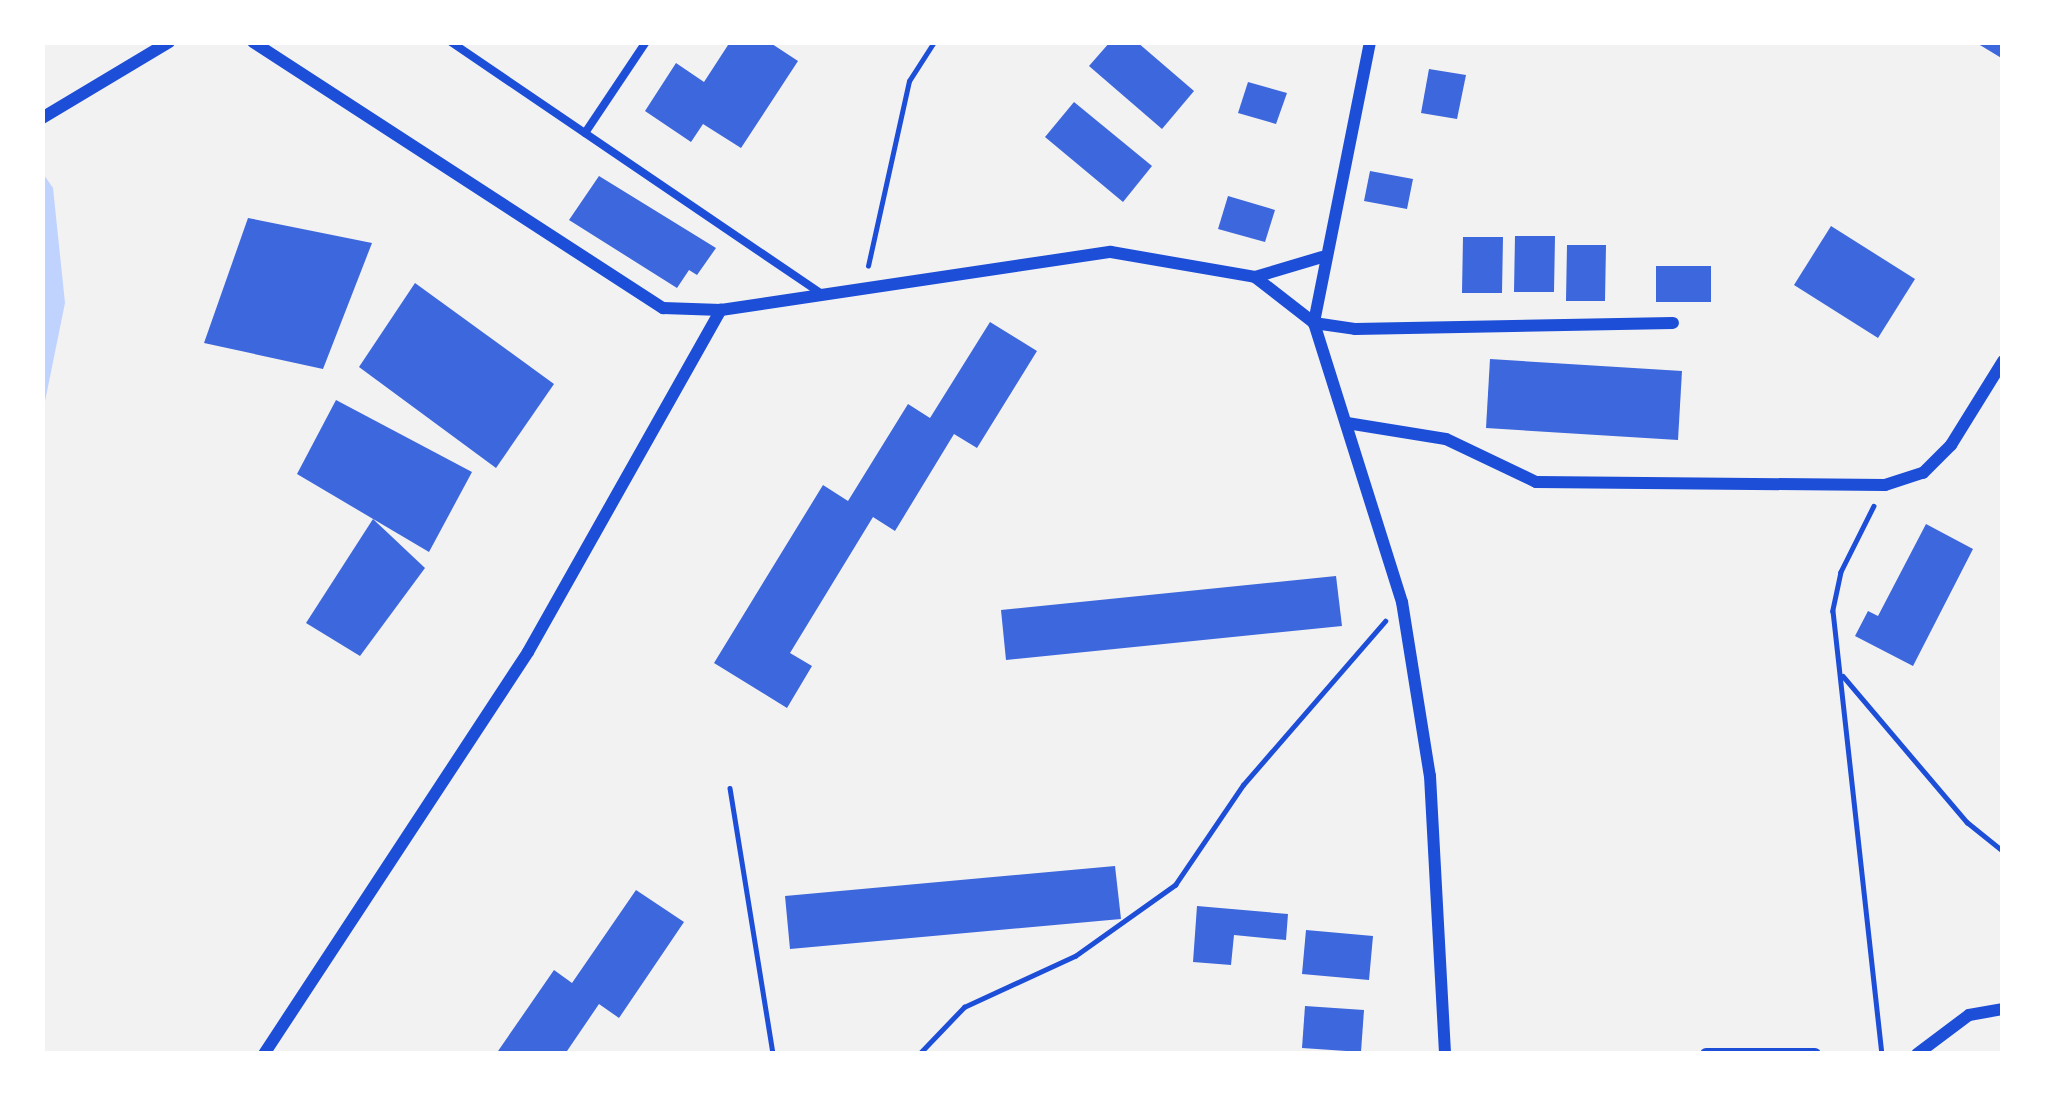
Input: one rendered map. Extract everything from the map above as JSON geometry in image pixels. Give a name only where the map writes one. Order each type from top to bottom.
[{"type":"street","points":[[42,118],[170,42]]},
{"type":"street","points":[[254,42],[663,308],[722,310],[1111,252],[1255,277],[1322,256]]},
{"type":"street","points":[[1370,42],[1322,256],[1314,323],[1402,602],[1430,776],[1445,1054]]},
{"type":"street","points":[[1255,277],[1314,323],[1672,323]]},
{"type":"street","points":[[264,1054],[516,670],[722,310]]},
{"type":"street","points":[[1347,422],[1446,439],[1536,482],[1885,485],[1923,473],[1952,445],[2003,361]]},
{"type":"street","points":[[1917,1054],[1970,1015],[2003,1009]]},
{"type":"street","points":[[1706,1054],[1815,1054]]},
{"type":"lane","points":[[451,42],[823,295]]},
{"type":"lane","points":[[585,133],[646,42]]},
{"type":"path","points":[[863,289],[909,81],[934,42]]},
{"type":"path","points":[[1882,1054],[1833,610],[1841,572],[1885,485]]},
{"type":"path","points":[[919,1054],[964,1007],[1075,956],[1174,885],[1244,785],[1402,602]]},
{"type":"path","points":[[1840,671],[1967,822],[2003,851]]},
{"type":"path","points":[[730,788],[773,1054]]},
{"type":"water","points":[[42,172],[53,188],[65,303],[42,416]]},
{"type":"building","points":[[730,42],[769,42],[798,61],[741,148],[703,124],[691,142],[645,111],[676,63],[704,82]]},
{"type":"building","points":[[1110,42],[1137,42],[1194,91],[1162,129],[1089,66]]},
{"type":"building","points":[[1975,42],[2003,42],[2003,59]]},
{"type":"building","points":[[1429,69],[1466,75],[1457,119],[1421,113]]},
{"type":"building","points":[[1248,82],[1287,93],[1276,124],[1238,113]]},
{"type":"building","points":[[1074,102],[1152,166],[1123,202],[1045,137]]},
{"type":"building","points":[[1370,171],[1413,179],[1407,209],[1364,201]]},
{"type":"building","points":[[599,176],[716,248],[697,275],[689,270],[677,288],[569,220]]},
{"type":"building","points":[[1228,196],[1275,210],[1265,242],[1218,229]]},
{"type":"building","points":[[248,218],[372,243],[323,369],[204,343]]},
{"type":"building","points":[[1831,226],[1915,279],[1878,338],[1794,285]]},
{"type":"building","points":[[1515,236],[1555,236],[1554,292],[1514,292]]},
{"type":"building","points":[[1463,237],[1503,237],[1502,293],[1462,293]]},
{"type":"building","points":[[1567,245],[1606,245],[1605,301],[1566,301]]},
{"type":"building","points":[[1656,266],[1711,266],[1711,302],[1656,302]]},
{"type":"building","points":[[415,283],[554,384],[496,468],[359,367]]},
{"type":"building","points":[[990,322],[1037,351],[977,448],[954,434],[895,531],[873,517],[790,653],[812,666],[787,708],[714,663],[823,485],[848,501],[908,404],[930,418]]},
{"type":"building","points":[[1490,359],[1682,371],[1678,440],[1486,428]]},
{"type":"building","points":[[336,400],[472,472],[429,552],[297,474]]},
{"type":"building","points":[[373,519],[425,568],[360,656],[306,623]]},
{"type":"building","points":[[1926,524],[1973,549],[1913,666],[1855,636],[1868,611],[1878,616]]},
{"type":"building","points":[[1336,576],[1342,626],[1006,660],[1001,610]]},
{"type":"building","points":[[1115,866],[1121,919],[790,949],[785,896]]},
{"type":"building","points":[[636,890],[684,922],[619,1018],[599,1004],[565,1054],[496,1054],[554,970],[572,983]]},
{"type":"building","points":[[1197,906],[1288,914],[1286,940],[1234,935],[1231,965],[1193,962]]},
{"type":"building","points":[[1306,930],[1373,936],[1369,980],[1302,974]]},
{"type":"building","points":[[1305,1006],[1364,1010],[1361,1052],[1302,1048]]}]
